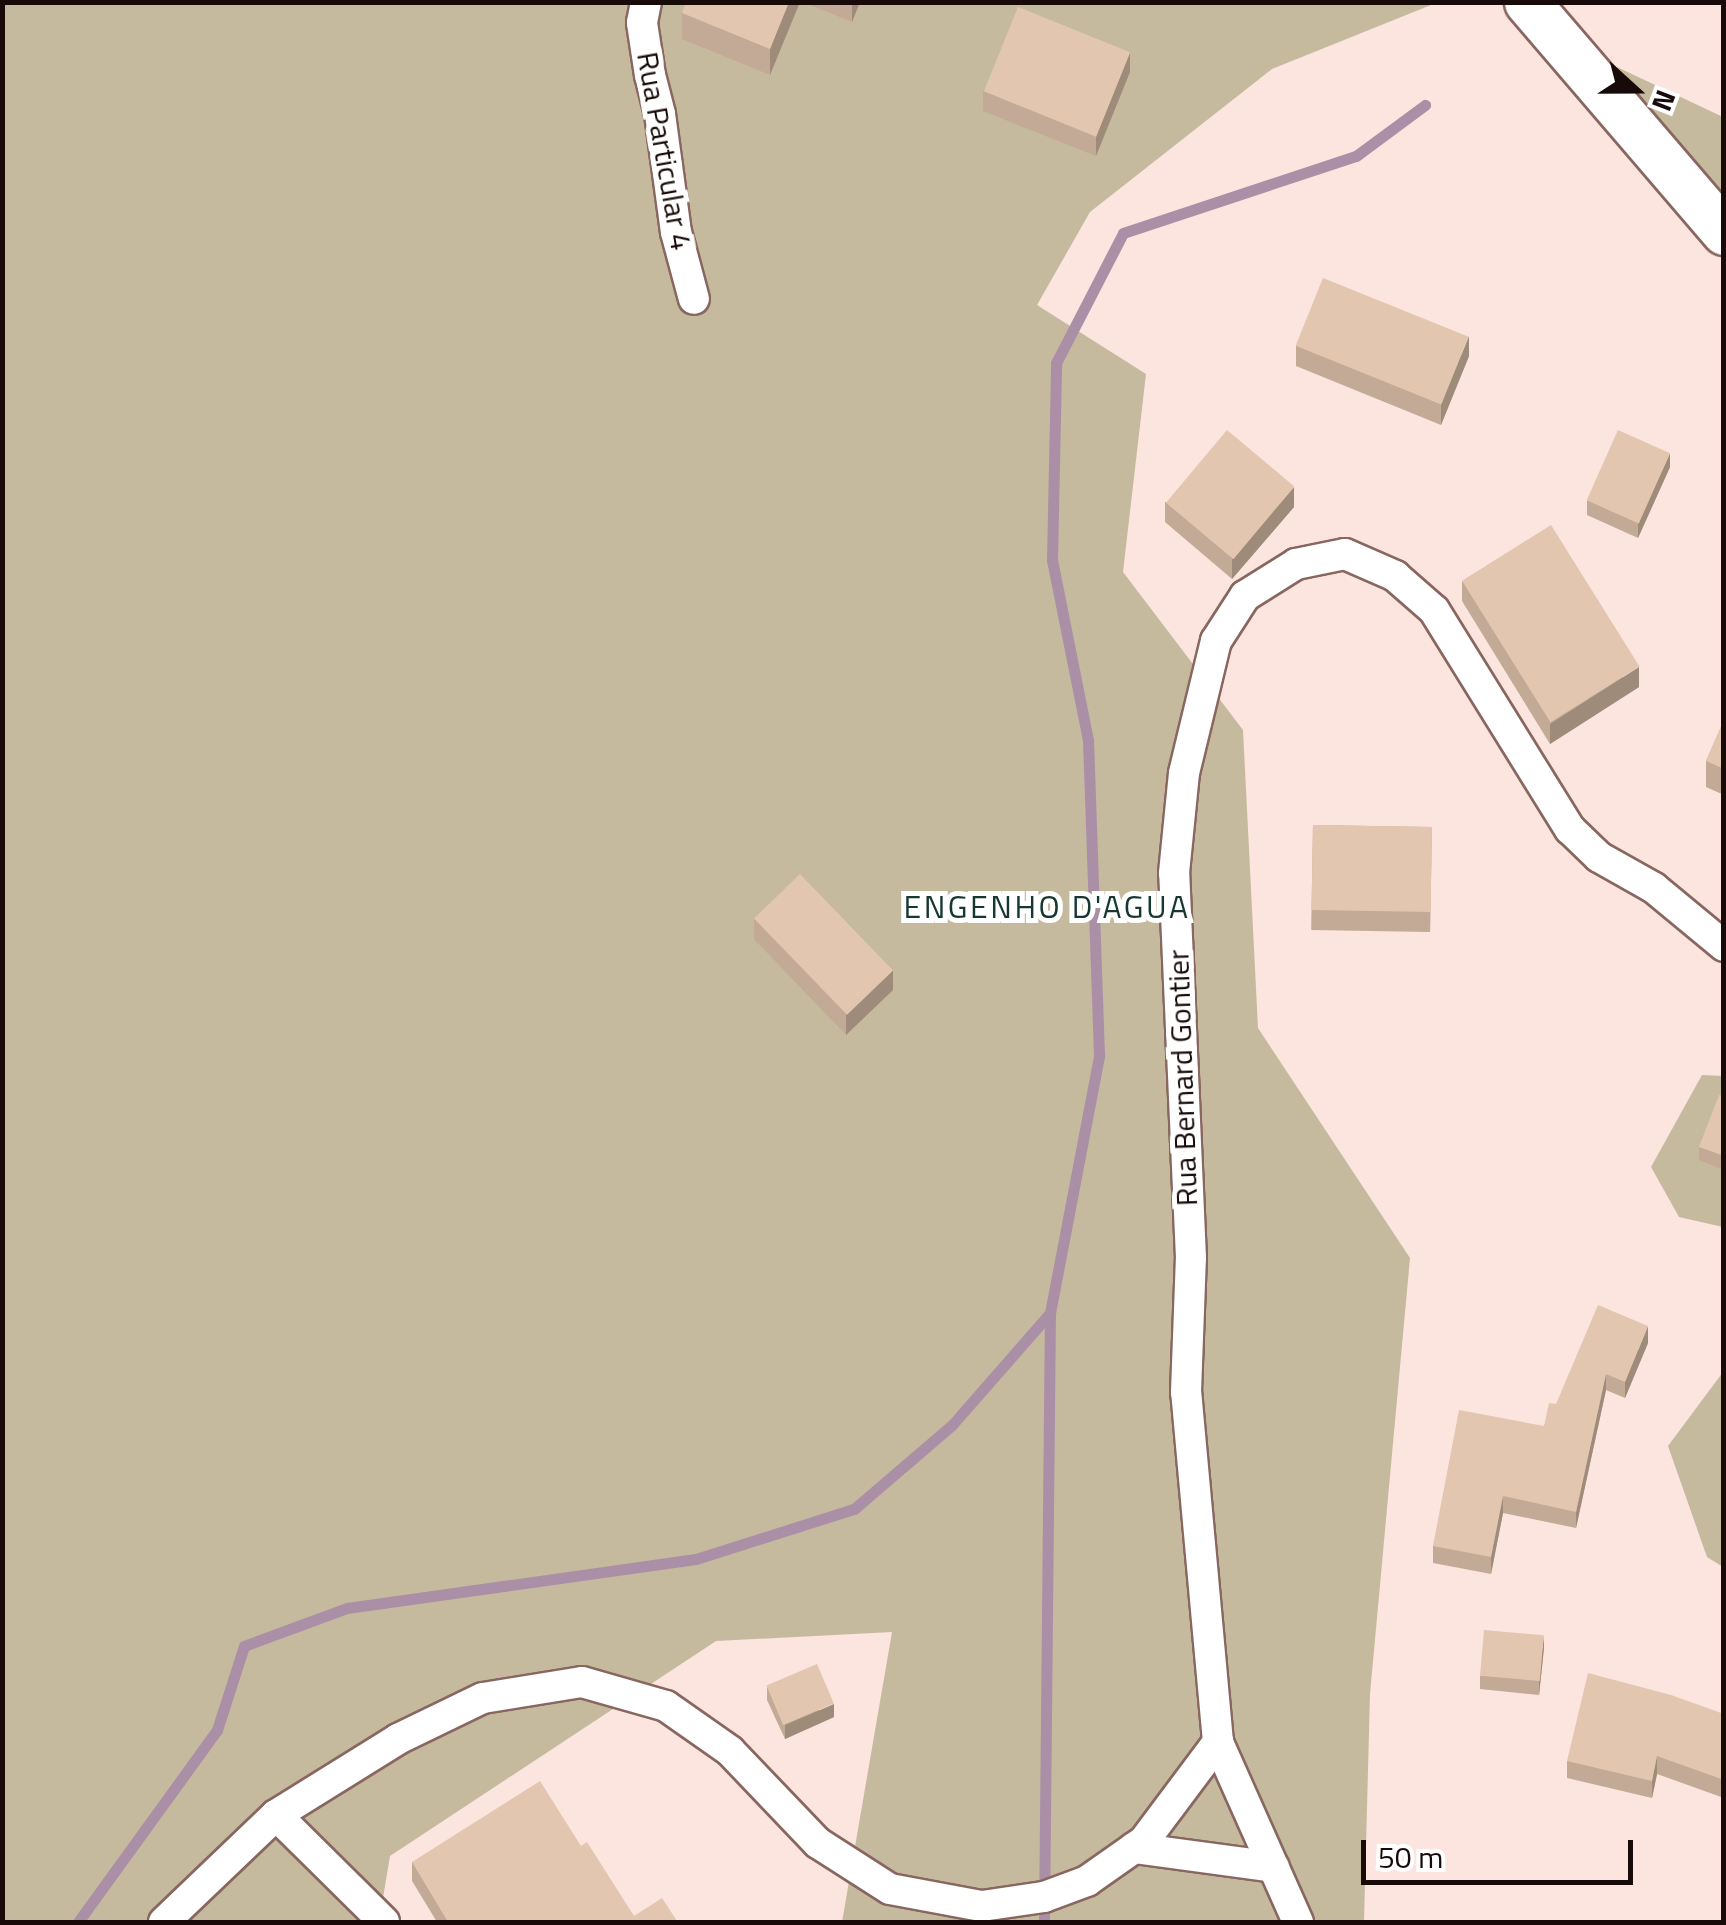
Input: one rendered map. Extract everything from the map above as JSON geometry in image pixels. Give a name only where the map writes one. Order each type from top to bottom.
[{"type":"main road","points":[[1527,2],[1724,232]]},
{"type":"street","name":"Rua Particular 4","points":[[646,2],[642,23],[650,75],[660,114],[676,232],[694,299]]},
{"type":"street","name":"Rua Bernard Gontier","points":[[1298,1922],[1218,1742],[1186,1392],[1190,1258],[1174,873],[1184,774],[1216,641],[1245,596],[1296,564],[1345,554],[1395,576],[1434,610],[1570,829],[1599,857],[1654,888],[1724,946]]},
{"type":"street","points":[[164,1922],[276,1815],[398,1739],[483,1698],[582,1682],[666,1706],[730,1750],[818,1843],[890,1889],[982,1906],[1044,1896],[1088,1881],[1134,1848],[1218,1742]]},
{"type":"street","points":[[276,1815],[384,1922]]},
{"type":"street","points":[[1134,1848],[1274,1867]]},
{"type":"shaded area","points":[[3,3],[1436,3],[1272,69],[1090,212],[1037,305],[1146,374],[1123,572],[1243,730],[1258,1028],[1410,1258],[1370,1694],[1364,1922],[842,1922],[892,1632],[716,1641],[390,1856],[379,1922],[3,1922]]},
{"type":"shaded area","points":[[1617,67],[1723,117],[1723,205],[1604,79]]},
{"type":"shaded area","points":[[1702,1075],[1723,1076],[1723,1227],[1679,1217],[1651,1167]]},
{"type":"shaded area","points":[[1723,1372],[1723,1567],[1707,1557],[1668,1446]]},
{"type":"building","points":[[686,2],[789,2],[770,49],[682,13]]},
{"type":"building","points":[[1018,7],[1130,52],[1096,137],[984,91]]},
{"type":"building","points":[[1323,278],[1469,337],[1441,404],[1296,346]]},
{"type":"building","points":[[1227,430],[1294,487],[1233,559],[1166,503]]},
{"type":"building","points":[[1618,430],[1670,453],[1639,524],[1587,500]]},
{"type":"building","points":[[1551,525],[1639,667],[1550,722],[1462,581]]},
{"type":"building","points":[[1724,720],[1724,769],[1706,761]]},
{"type":"building","points":[[1313,825],[1432,827],[1430,912],[1312,910]]},
{"type":"building","points":[[800,874],[893,970],[847,1015],[754,918]]},
{"type":"building","points":[[1719,1095],[1724,1096],[1724,1156],[1699,1147]]},
{"type":"building","points":[[1598,1305],[1648,1326],[1625,1382],[1606,1374],[1576,1512],[1503,1496],[1491,1557],[1433,1546],[1459,1410],[1544,1426],[1549,1403],[1556,1404]]},
{"type":"building","points":[[1484,1630],[1544,1635],[1540,1681],[1480,1676]]},
{"type":"building","points":[[817,1664],[834,1704],[783,1725],[766,1685]]},
{"type":"building","points":[[1588,1673],[1724,1714],[1724,1780],[1657,1756],[1652,1781],[1567,1761]]},
{"type":"building","points":[[540,1781],[581,1846],[587,1842],[634,1916],[662,1898],[677,1921],[448,1922],[412,1862]]},
{"type":"waterway","points":[[78,1922],[217,1730],[244,1646],[347,1608],[696,1559],[854,1509],[952,1425],[1050,1313],[1099,1055],[1088,740],[1052,560],[1056,363],[1123,233],[1356,156],[1425,105]]},
{"type":"waterway","points":[[1044,1922],[1050,1313]]},
{"type":"district","name":"ENGENHO D'AGUA","points":[[1047,906]]}]
